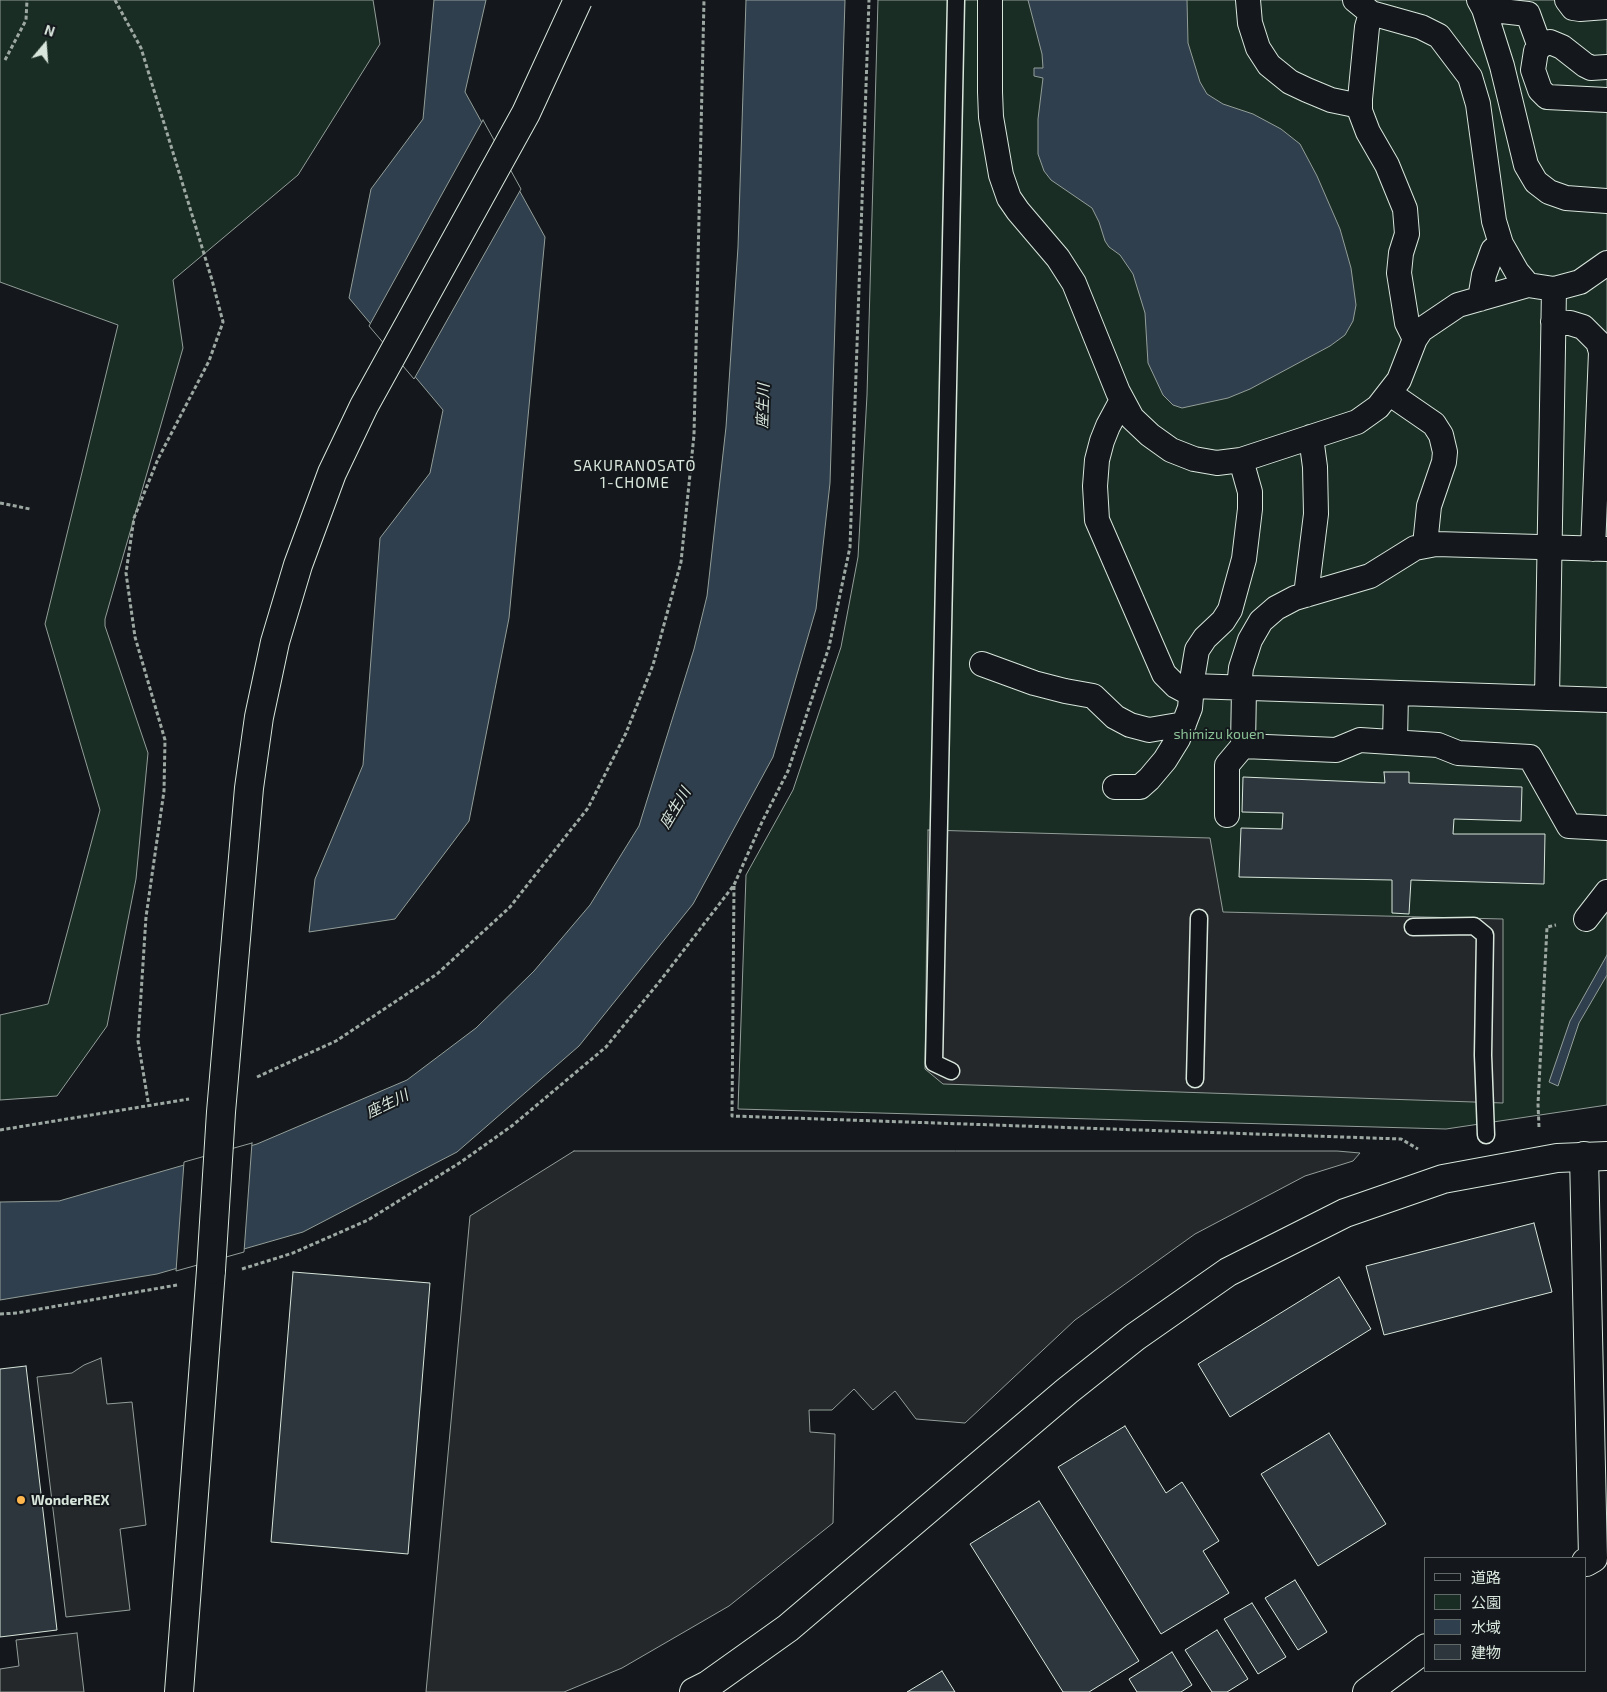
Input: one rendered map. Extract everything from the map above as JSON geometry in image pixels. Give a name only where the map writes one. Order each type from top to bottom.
[{"type":"street","points":[[179,1692],[224,1270],[222,1092],[249,788],[259,717],[275,642],[298,565],[332,473],[364,406],[526,113],[578,0]]},
{"type":"street","points":[[990,0],[991,117],[1001,175],[1009,198],[1058,258],[1074,283],[1118,392],[1132,418],[1150,435],[1171,450],[1194,459],[1216,463],[1241,460],[1357,422],[1378,407],[1399,380],[1414,339],[1421,330],[1458,305],[1528,285],[1554,289],[1580,282],[1607,264]]},
{"type":"street","points":[[1248,0],[1250,23],[1258,48],[1269,65],[1290,82],[1307,90],[1331,100],[1360,106]]},
{"type":"street","points":[[1568,0],[1573,8],[1607,7]]},
{"type":"street","points":[[1482,4],[1528,14],[1540,47]]},
{"type":"street","points":[[1482,4],[1502,66],[1526,166],[1536,182],[1549,192],[1566,198],[1607,201]]},
{"type":"street","points":[[1414,339],[1407,323],[1399,273],[1401,253],[1407,234],[1405,209],[1401,195],[1387,165],[1368,132],[1360,106],[1366,26],[1363,7],[1440,36],[1470,77],[1478,104],[1494,221],[1501,244],[1517,272],[1528,285]]},
{"type":"street","points":[[1607,67],[1591,68],[1562,47],[1550,42],[1536,51],[1533,70],[1540,90],[1547,97],[1607,100]]},
{"type":"street","points":[[1482,134],[1516,125]]},
{"type":"street","points":[[1480,299],[1484,275],[1492,250],[1501,244]]},
{"type":"street","points":[[1547,698],[1554,289]]},
{"type":"street","points":[[1227,815],[1227,765],[1243,746],[1241,668],[1250,640],[1261,621],[1276,608],[1306,594],[1370,576],[1403,554],[1415,548],[1425,546],[1436,544],[1600,549],[1601,352],[1598,342],[1583,327],[1570,322],[1553,322]]},
{"type":"street","points":[[1389,393],[1434,424],[1441,434],[1445,452],[1444,462],[1429,506],[1425,546]]},
{"type":"street","points":[[1122,400],[1108,426],[1097,460],[1095,486],[1097,520],[1164,674],[1176,686],[1192,690],[1242,688],[1607,700]]},
{"type":"street","points":[[1306,594],[1316,514],[1315,467],[1311,437]]},
{"type":"street","points":[[1114,786],[1140,787],[1165,760],[1178,739],[1190,708],[1197,650],[1205,638],[1223,621],[1230,610],[1244,559],[1250,509],[1250,492],[1241,460]]},
{"type":"street","points":[[982,664],[1065,692],[1093,696],[1115,717],[1130,726],[1149,730],[1184,724]]},
{"type":"street","points":[[1395,742],[1396,693]]},
{"type":"street","points":[[1243,746],[1336,750],[1360,740],[1438,744],[1458,753],[1530,757],[1569,826],[1607,828]]},
{"type":"street","points":[[1586,918],[1607,892]]},
{"type":"street","points":[[694,1692],[708,1685],[788,1628],[1066,1391],[1135,1337],[1228,1272],[1345,1213],[1443,1179],[1557,1158],[1596,1156],[1593,1558],[1587,1561]]},
{"type":"street","points":[[1367,1692],[1424,1649]]},
{"type":"lane","points":[[951,1071],[934,1063],[956,0]]},
{"type":"lane","points":[[1195,1079],[1199,918]]},
{"type":"lane","points":[[1413,927],[1474,926],[1485,935],[1483,1055],[1486,1135]]},
{"type":"path","points":[[6,60],[26,20],[27,0]]},
{"type":"path","points":[[115,0],[141,48],[212,280],[223,322],[209,362],[158,459],[134,518],[126,573],[135,637],[166,740],[164,791],[146,917],[138,1041],[149,1107]]},
{"type":"path","points":[[254,1078],[336,1041],[438,974],[510,907],[588,808],[626,733],[653,665],[681,562],[694,435],[704,0]]},
{"type":"path","points":[[224,1270],[293,1253],[368,1220],[461,1162],[513,1125],[606,1047],[660,982],[734,885],[762,822],[788,771],[829,647],[850,547],[870,0]]},
{"type":"path","points":[[0,503],[30,510]]},
{"type":"path","points":[[734,885],[732,1116],[1401,1139],[1418,1149]]},
{"type":"path","points":[[1539,1127],[1538,1104],[1547,927],[1586,918]]},
{"type":"path","points":[[0,1130],[149,1107],[193,1098]]},
{"type":"path","points":[[0,1314],[17,1313],[181,1284]]},
{"type":"green space","points":[[0,0],[373,0],[380,44],[298,175],[173,280],[183,348],[105,619],[105,626],[148,753],[136,879],[107,1026],[57,1096],[0,1100],[0,1015],[48,1004],[100,810],[45,624],[118,325],[0,282]]},
{"type":"green space","name":"shimizu kouen","points":[[878,0],[1607,0],[1607,1105],[1446,1129],[738,1109],[746,875],[793,790],[841,647],[858,557],[867,395]]},
{"type":"shaded area","points":[[928,830],[1210,838],[1223,912],[1503,919],[1503,1103],[943,1084],[925,1069]]},
{"type":"shaded area","points":[[574,1151],[1337,1151],[1360,1153],[1353,1161],[1305,1176],[1195,1234],[1075,1320],[965,1423],[916,1419],[895,1391],[873,1410],[854,1389],[832,1410],[809,1410],[810,1432],[835,1434],[833,1523],[729,1606],[622,1668],[564,1692],[426,1692],[470,1216]]},
{"type":"shaded area","points":[[101,1358],[107,1404],[132,1402],[146,1525],[120,1529],[130,1610],[66,1617],[37,1377],[72,1373],[84,1365]]},
{"type":"shaded area","points":[[77,1633],[84,1692],[0,1692],[0,1669],[19,1666],[16,1640]]},
{"type":"water","points":[[434,0],[486,0],[465,92],[545,237],[509,618],[469,821],[395,919],[309,932],[315,879],[363,765],[380,538],[430,473],[443,410],[349,298],[371,189],[423,119]]},
{"type":"water","name":"座生川","points":[[746,0],[845,0],[830,483],[816,609],[773,757],[693,904],[579,1046],[457,1152],[303,1232],[157,1274],[0,1300],[0,1202],[59,1201],[257,1144],[407,1080],[476,1028],[534,971],[590,905],[639,826],[694,649],[707,596],[726,427],[738,247]]},
{"type":"water","points":[[1028,0],[1187,0],[1188,43],[1200,82],[1207,94],[1223,104],[1253,114],[1281,129],[1300,144],[1317,176],[1340,229],[1351,268],[1356,305],[1353,321],[1345,335],[1330,346],[1250,389],[1228,398],[1182,408],[1173,405],[1163,395],[1148,363],[1145,313],[1133,274],[1120,255],[1109,247],[1105,241],[1092,208],[1051,180],[1044,171],[1038,154],[1038,119],[1043,78],[1034,76],[1034,68],[1043,68],[1042,54]]},
{"type":"water","points":[[1607,955],[1607,975],[1579,1023],[1558,1086],[1549,1082],[1570,1021]]},
{"type":"pier","points":[[483,120],[521,189],[414,379],[369,326]]},
{"type":"pier","points":[[252,1143],[244,1252],[176,1271],[184,1162]]},
{"type":"building","points":[[1384,772],[1409,772],[1409,783],[1522,787],[1521,821],[1454,819],[1453,834],[1545,834],[1544,884],[1411,880],[1409,914],[1392,913],[1392,880],[1239,877],[1241,828],[1282,829],[1283,813],[1242,812],[1243,777],[1385,783]]},
{"type":"building","points":[[1534,1223],[1552,1292],[1384,1335],[1366,1266]]},
{"type":"building","points":[[293,1272],[430,1283],[408,1554],[271,1542]]},
{"type":"building","points":[[1339,1277],[1371,1329],[1230,1417],[1198,1364]]},
{"type":"building","name":"WonderREX","points":[[26,1366],[57,1630],[0,1637],[0,1369]]},
{"type":"building","points":[[1125,1426],[1166,1493],[1182,1482],[1219,1541],[1203,1551],[1229,1593],[1161,1634],[1058,1467]]},
{"type":"building","points":[[1329,1433],[1386,1524],[1318,1566],[1261,1474]]},
{"type":"building","points":[[1039,1501],[1139,1661],[1089,1692],[1063,1692],[970,1544]]},
{"type":"building","points":[[1295,1580],[1327,1632],[1298,1650],[1265,1598]]},
{"type":"building","points":[[1252,1603],[1286,1657],[1258,1674],[1224,1619]]},
{"type":"building","points":[[1217,1630],[1248,1679],[1227,1692],[1212,1692],[1185,1650]]},
{"type":"building","points":[[1172,1652],[1192,1685],[1181,1692],[1137,1692],[1129,1679]]},
{"type":"building","points":[[942,1671],[955,1692],[907,1692]]},
{"type":"place","name":"WonderREX","points":[[21,1500]]},
{"type":"district","name":"SAKURANOSATO 1-CHOME","points":[[635,474]]}]
